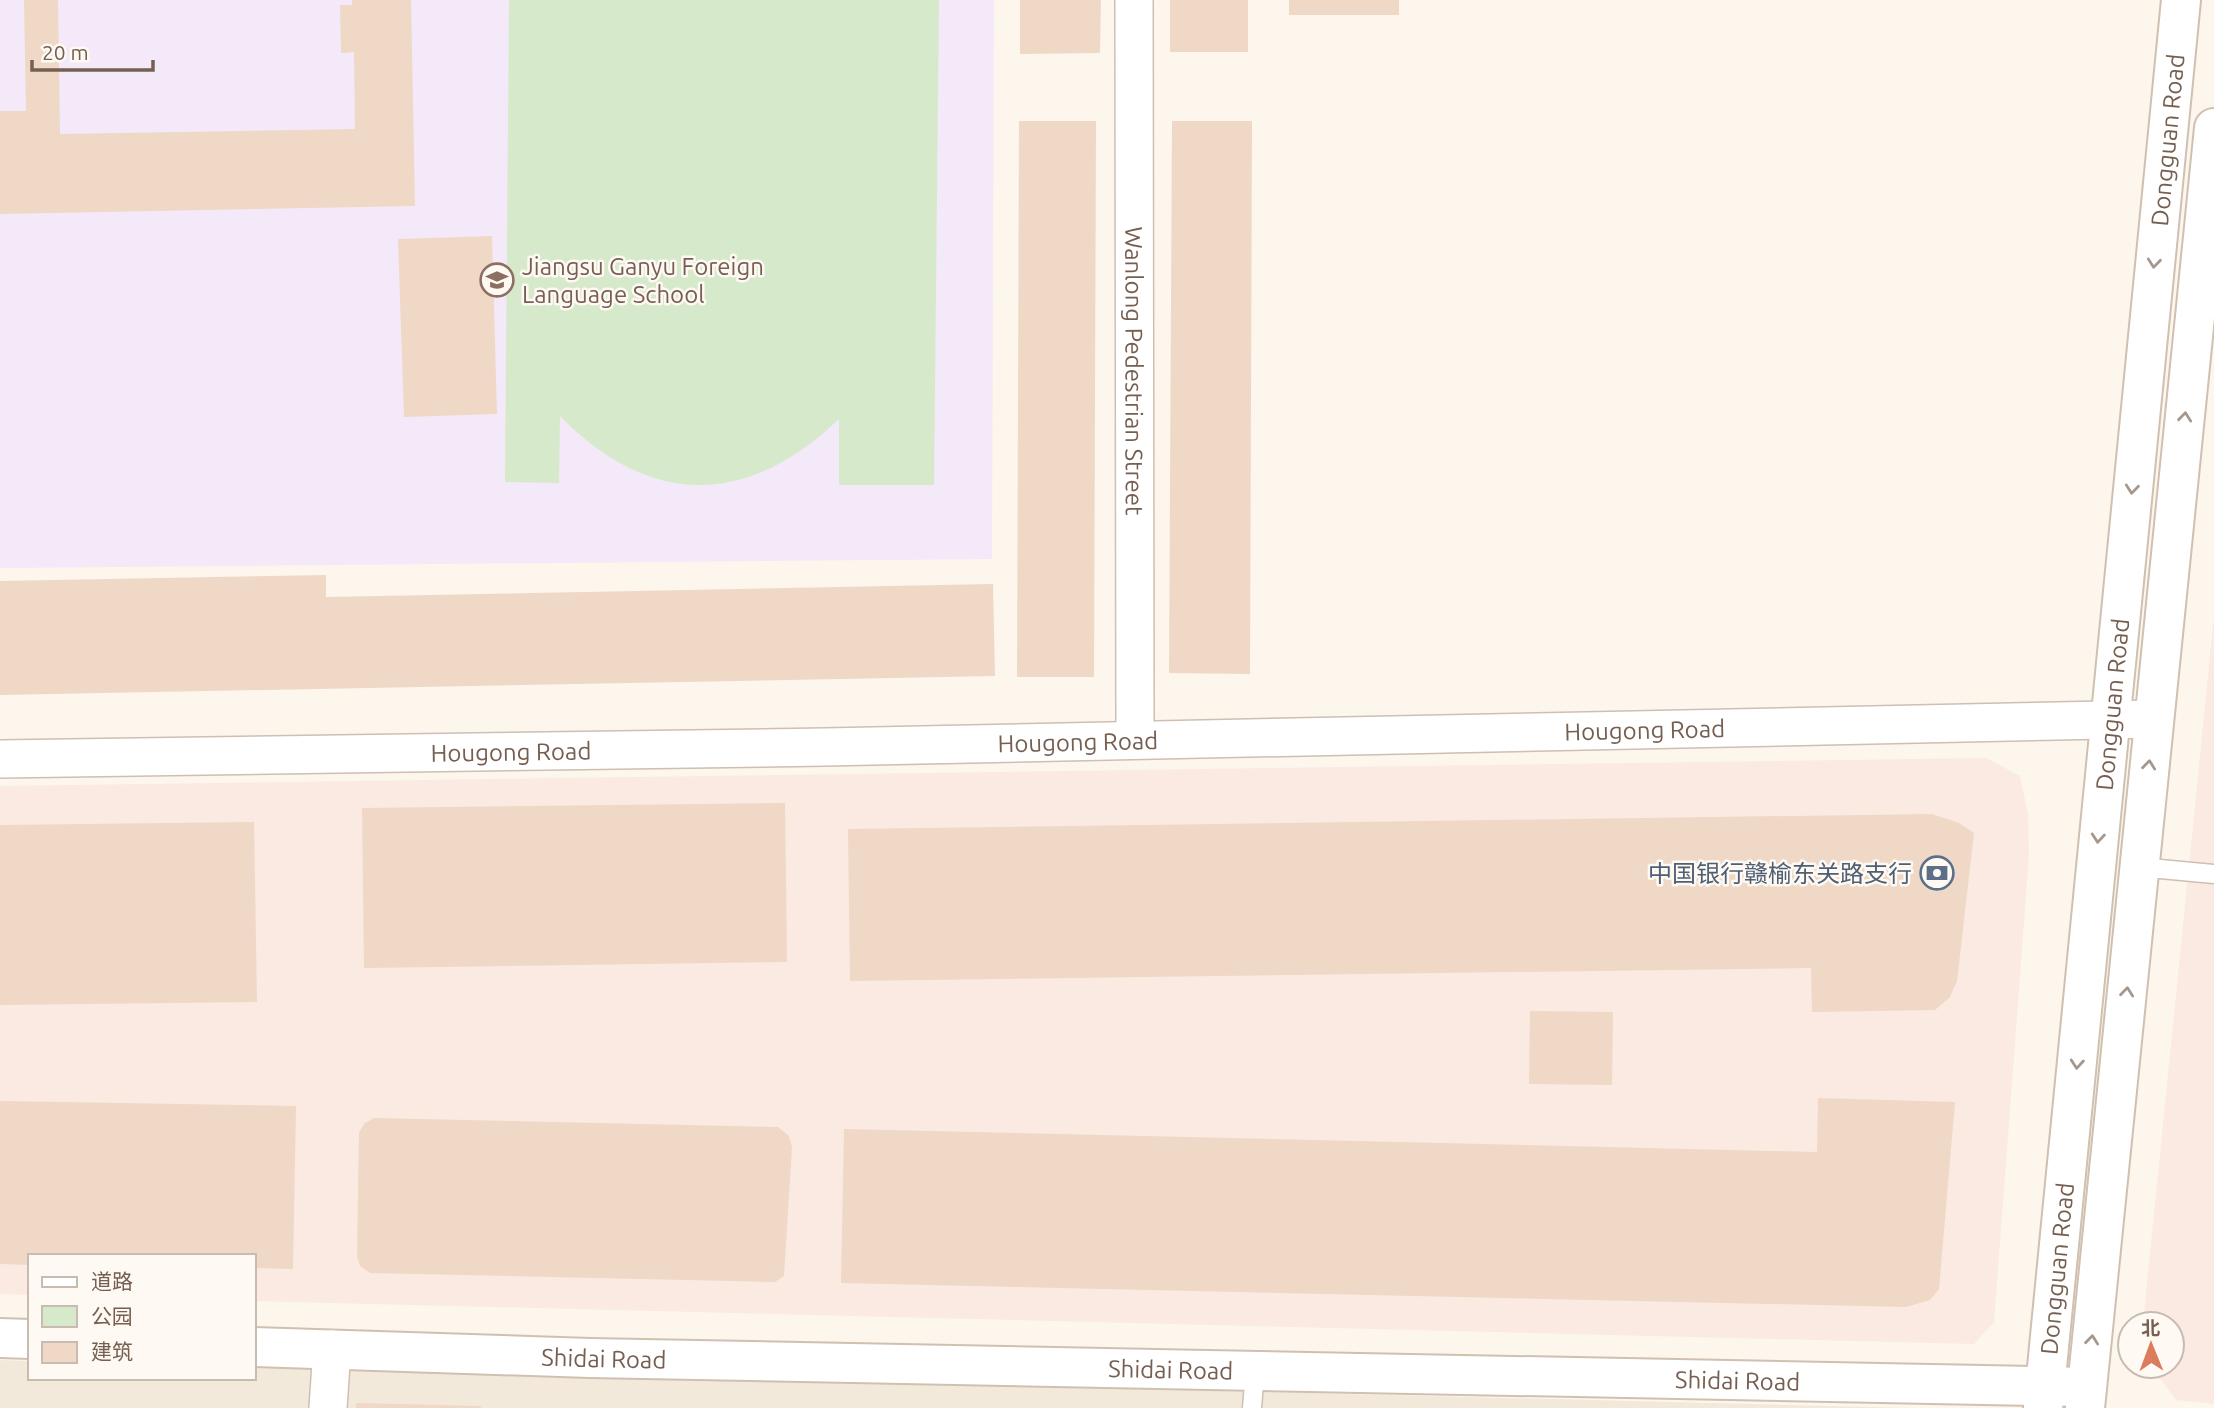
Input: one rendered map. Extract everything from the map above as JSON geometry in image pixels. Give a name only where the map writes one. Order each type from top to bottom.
[{"type":"main road","name":"Dongguan Road","points":[[2045,1397],[2181,0]]},
{"type":"main road","name":"Dongguan Road","points":[[2086,1398],[2214,128]]},
{"type":"main road","points":[[0,1338],[28,1339]]},
{"type":"main road","name":"Shidai Road","points":[[256,1347],[1253,1390],[2086,1398]]},
{"type":"street","name":"Wanlong Pedestrian Street","points":[[1134,0],[1135,740]]},
{"type":"street","name":"Hougong Road","points":[[0,759],[2154,719]]},
{"type":"street","points":[[328,1408],[332,1349]]},
{"type":"lane","points":[[2139,867],[2214,874]]},
{"type":"shaded area","name":"Jiangsu Ganyu Foreign Language School","points":[[0,0],[994,0],[992,559],[0,568]]},
{"type":"shaded area","points":[[2214,616],[2214,1404],[2176,1400],[2161,1380],[2186,1380],[2186,1310],[2144,1310]]},
{"type":"shaded area","points":[[1986,758],[2020,776],[2028,815],[2029,855],[1994,1322],[1974,1344],[256,1301],[256,1254],[28,1254],[28,1295],[0,1294],[0,786]]},
{"type":"shaded area","points":[[0,1360],[28,1361],[28,1380],[256,1380],[256,1367],[1914,1408],[0,1408]]},
{"type":"green space","points":[[509,0],[939,0],[934,485],[839,485],[839,419],[804,448],[769,469],[734,481],[699,485],[664,481],[629,468],[594,446],[560,416],[559,483],[505,482]]},
{"type":"building","points":[[24,0],[58,0],[60,134],[355,129],[354,52],[341,53],[340,5],[352,5],[352,0],[411,0],[415,206],[0,214],[0,111],[26,111]]},
{"type":"building","points":[[1020,0],[1101,0],[1100,53],[1020,54]]},
{"type":"building","points":[[1170,0],[1248,0],[1248,52],[1170,52]]},
{"type":"building","points":[[1289,0],[1399,0],[1399,15],[1289,15]]},
{"type":"building","points":[[1019,121],[1096,121],[1094,677],[1017,677]]},
{"type":"building","points":[[1172,121],[1252,121],[1250,674],[1169,673]]},
{"type":"building","points":[[492,236],[497,414],[404,417],[398,239]]},
{"type":"building","points":[[326,575],[326,597],[993,584],[995,676],[0,695],[0,581]]},
{"type":"building","points":[[785,803],[787,962],[364,968],[362,808]]},
{"type":"building","points":[[1932,814],[1959,823],[1974,833],[1957,981],[1950,997],[1935,1010],[1812,1012],[1811,968],[850,981],[848,829]]},
{"type":"building","points":[[254,822],[257,1002],[0,1005],[0,825]]},
{"type":"building","points":[[1530,1011],[1613,1012],[1612,1085],[1529,1084]]},
{"type":"building","points":[[1818,1098],[1955,1102],[1939,1289],[1930,1300],[1906,1307],[841,1283],[844,1129],[1817,1152]]},
{"type":"building","points":[[0,1101],[296,1106],[293,1269],[256,1268],[256,1254],[28,1254],[28,1265],[0,1264]]},
{"type":"building","points":[[374,1118],[778,1127],[789,1136],[792,1147],[784,1276],[775,1282],[370,1273],[360,1266],[357,1256],[359,1132],[365,1123]]},
{"type":"building","points":[[356,1403],[481,1406],[481,1408],[356,1408]]},
{"type":"place","name":"Jiangsu Ganyu Foreign Language School","points":[[497,280]]},
{"type":"place","name":"中国银行赣榆东关路支行","points":[[1937,873]]}]
